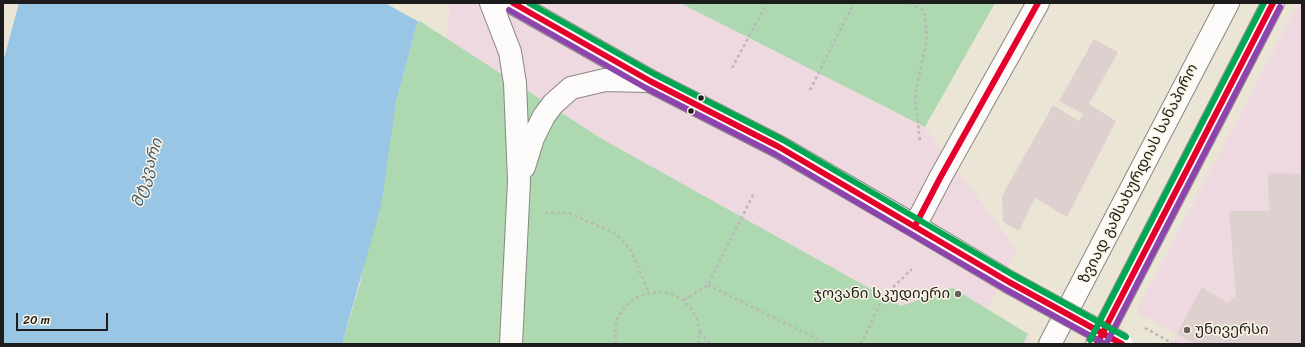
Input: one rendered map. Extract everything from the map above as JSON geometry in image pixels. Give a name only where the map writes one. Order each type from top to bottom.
[{"type":"main road","points":[[491,3],[510,52],[514,74],[519,181],[511,344]]},
{"type":"main road","points":[[513,3],[650,81],[779,147],[1009,282],[1122,344]]},
{"type":"main road","points":[[915,226],[1038,3]]},
{"type":"main road","name":"ზვიად გამსახურდიას სანაპირო","points":[[1050,344],[1228,3]]},
{"type":"main road","points":[[1097,344],[1273,3]]},
{"type":"main road","points":[[519,181],[533,138],[544,116],[553,104],[571,88],[605,80],[650,81]]},
{"type":"path","points":[[732,68],[767,3]]},
{"type":"path","points":[[810,90],[854,3]]},
{"type":"path","points":[[910,3],[924,11],[927,38],[915,95],[920,142]]},
{"type":"path","points":[[684,300],[708,285],[753,195]]},
{"type":"path","points":[[540,213],[568,213],[616,234],[630,249],[649,292]]},
{"type":"path","points":[[861,344],[882,297],[912,269]]},
{"type":"path","points":[[708,285],[827,344]]},
{"type":"path","points":[[616,344],[615,333],[618,319],[625,307],[635,298],[649,292],[672,294],[684,300],[697,319],[700,331],[698,344]]},
{"type":"path","points":[[700,331],[710,344]]},
{"type":"shaded area","points":[[450,3],[680,3],[925,127],[1017,250],[986,312],[1031,336],[1027,344],[879,344],[602,139],[446,42]]},
{"type":"shaded area","points":[[1299,3],[1302,3],[1302,344],[1172,344],[1177,334],[1136,312]]},
{"type":"green space","points":[[680,3],[995,3],[925,127]]},
{"type":"green space","points":[[418,20],[602,139],[901,306],[953,288],[1028,334],[1023,344],[342,344],[360,284],[396,102]]},
{"type":"water","name":"მტკვარი","points":[[19,3],[424,3],[396,102],[381,206],[342,344],[3,344],[3,62]]},
{"type":"pier","points":[[385,3],[426,3],[419,22]]},
{"type":"building","points":[[1094,39],[1118,52],[1089,104],[1116,121],[1067,217],[1035,198],[1019,231],[1003,222],[1002,196],[1053,105],[1079,121],[1083,114],[1059,101]]},
{"type":"building","points":[[1268,173],[1302,174],[1302,344],[1196,344],[1177,334],[1202,287],[1227,303],[1236,296],[1229,211],[1269,211]]},
{"type":"transit line","points":[[513,3],[650,81],[779,147],[1009,282],[1122,344]]},
{"type":"transit line","points":[[529,3],[654,74],[783,140],[1013,275],[1126,337]]},
{"type":"transit line","points":[[915,226],[940,178],[1038,3]]},
{"type":"transit line","points":[[1090,340],[1264,3]]},
{"type":"transit line","points":[[1097,344],[1273,3]]},
{"type":"transit line","points":[[1106,344],[1280,7]]},
{"type":"transit line","points":[[509,10],[646,88],[775,154],[1005,289],[1105,344]]},
{"type":"place","name":"ჯოვანი სკუდიერი","points":[[958,294]]},
{"type":"place","name":"უნივერსი","points":[[1187,330]]}]
